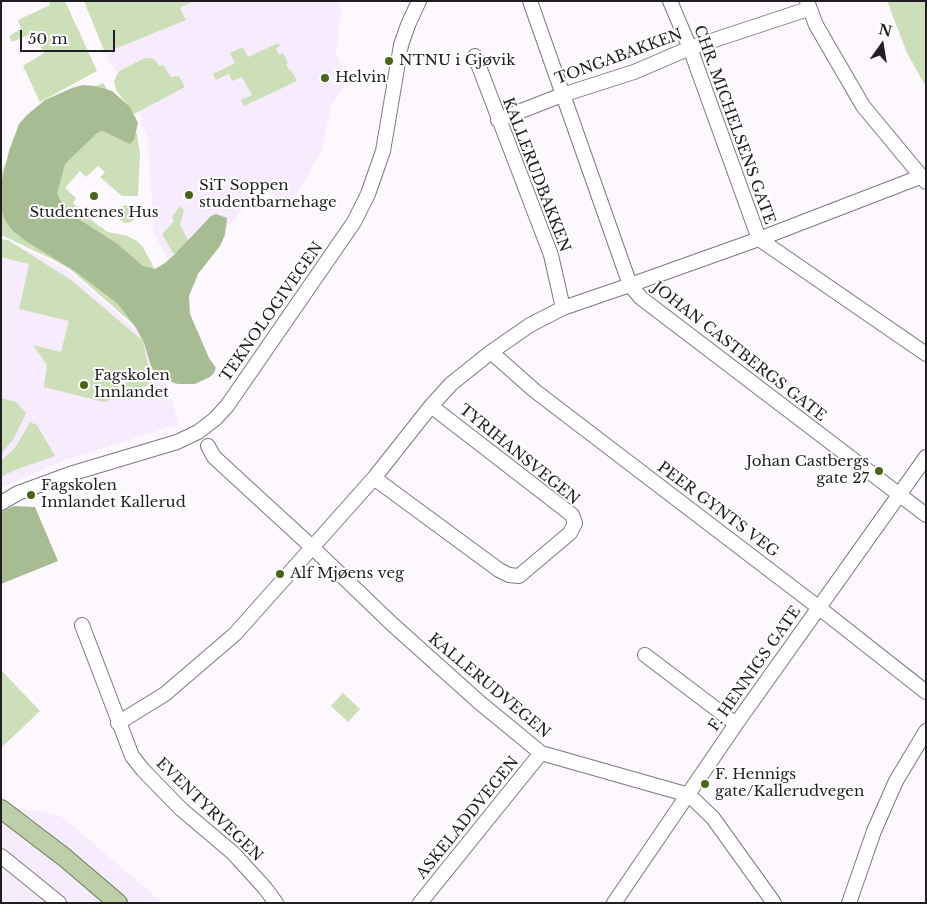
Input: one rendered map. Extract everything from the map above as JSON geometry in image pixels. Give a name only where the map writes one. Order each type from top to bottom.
[{"type":"main road","points":[[1,809],[64,857],[118,903]]},
{"type":"street","name":"TEKNOLOGIVEGEN","points":[[1,503],[18,493],[70,474],[177,442],[198,432],[215,419],[227,406],[354,222],[368,194],[383,151],[401,45],[419,1]]},
{"type":"street","name":"JOHAN CASTBERGS GATE","points":[[530,1],[630,285],[641,298],[926,515]]},
{"type":"street","name":"CHR. MICHELSENS GATE","points":[[670,1],[690,48],[758,238],[926,354]]},
{"type":"street","name":"TONGABAKKEN","points":[[498,120],[562,95],[634,72],[690,48],[808,5]]},
{"type":"street","points":[[118,722],[165,694],[235,634],[374,478],[431,406],[451,384],[491,352],[530,325],[562,308],[923,180],[909,160],[863,106],[816,24],[808,5]]},
{"type":"street","name":"KALLERUDBAKKEN","points":[[474,56],[498,120],[516,160],[551,255],[562,308]]},
{"type":"street","name":"PEER GYNTS VEG","points":[[491,352],[535,391],[818,606],[926,692]]},
{"type":"street","name":"TYRIHANSVEGEN","points":[[374,478],[499,570],[509,575],[519,576],[570,532],[575,523],[572,515],[431,406]]},
{"type":"street","name":"KALLERUDVEGEN","points":[[208,446],[214,457],[392,624],[479,702],[541,753],[688,794],[712,818],[774,903]]},
{"type":"street","name":"F. HENNIGS GATE","points":[[614,903],[818,606],[926,457]]},
{"type":"street","name":"EVENTYRVEGEN","points":[[82,625],[132,756],[143,770],[182,809],[233,853],[276,903]]},
{"type":"street","points":[[645,655],[736,724]]},
{"type":"street","points":[[849,903],[874,831],[896,782],[926,730]]},
{"type":"street","name":"ASKELADDVEGEN","points":[[420,903],[541,753]]},
{"type":"street","points":[[1,856],[59,903]]},
{"type":"shaded area","points":[[193,1],[338,1],[341,9],[336,53],[346,76],[346,84],[331,106],[322,149],[291,205],[261,188],[179,283],[154,233],[148,140],[140,121],[143,119],[105,53],[186,20],[180,8]]},
{"type":"shaded area","name":"Fagskolen Innlandet","points":[[1,239],[65,268],[156,347],[179,424],[62,461],[1,488]]},
{"type":"shaded area","points":[[1,804],[61,816],[163,903],[1,903]]},
{"type":"green space","points":[[49,1],[65,1],[97,71],[40,102],[23,66],[44,53],[33,33],[12,42],[9,36],[21,29],[18,20],[50,5]]},
{"type":"green space","points":[[84,1],[193,1],[180,8],[186,20],[105,53]]},
{"type":"green space","points":[[887,1],[926,1],[926,87],[907,53]]},
{"type":"green space","points":[[278,43],[280,46],[276,48],[279,55],[283,53],[289,70],[291,70],[297,81],[244,106],[241,100],[252,95],[242,77],[232,81],[229,74],[216,80],[213,74],[235,63],[230,53],[243,47],[248,57]]},
{"type":"green space","points":[[145,58],[154,59],[159,66],[163,65],[171,77],[179,76],[185,87],[134,114],[116,90],[114,81],[119,71]]},
{"type":"green space","points":[[103,83],[137,134],[140,154],[138,196],[122,196],[100,177],[105,172],[98,166],[86,177],[80,171],[65,188],[76,198],[73,203],[79,208],[81,207],[82,212],[95,223],[108,232],[127,236],[137,241],[143,247],[160,279],[157,345],[70,269],[1,235],[1,178],[3,168],[37,112]]},
{"type":"green space","points":[[83,85],[112,91],[130,107],[138,123],[134,140],[130,144],[103,131],[98,132],[65,164],[57,193],[66,208],[80,220],[116,243],[143,266],[155,269],[174,255],[211,216],[216,214],[227,218],[225,235],[220,246],[198,274],[189,296],[190,314],[209,358],[216,368],[210,377],[195,384],[178,384],[156,376],[144,343],[136,328],[118,304],[76,272],[26,241],[12,230],[5,220],[1,209],[2,180],[9,151],[19,124],[45,100]]},
{"type":"green space","points":[[123,205],[131,205],[136,210],[134,221],[123,223],[118,218],[118,210]]},
{"type":"green space","points":[[180,206],[184,210],[180,224],[194,253],[173,253],[162,234],[174,221],[172,217]]},
{"type":"green space","points":[[1,239],[8,240],[71,280],[143,341],[152,384],[104,402],[44,387],[47,365],[33,345],[61,352],[69,321],[19,309],[29,264],[1,257]]},
{"type":"green space","points":[[1,398],[16,402],[26,413],[13,440],[1,454]]},
{"type":"green space","points":[[30,422],[37,425],[55,456],[1,477],[1,461],[15,448]]},
{"type":"green space","points":[[14,506],[35,507],[58,561],[1,584],[1,512]]},
{"type":"green space","points":[[1,670],[40,711],[1,748]]},
{"type":"green space","points":[[343,693],[360,709],[348,722],[331,706]]},
{"type":"place","name":"NTNU i Gjøvik","points":[[389,61]]},
{"type":"place","name":"Helvin","points":[[325,78]]},
{"type":"place","name":"SiT Soppen studentbarnehage","points":[[189,195]]},
{"type":"place","name":"Studentenes Hus","points":[[94,196]]},
{"type":"place","name":"Fagskolen Innlandet","points":[[84,385]]},
{"type":"place","name":"Johan Castbergs gate 27","points":[[879,471]]},
{"type":"place","name":"Fagskolen Innlandet Kallerud","points":[[31,495]]},
{"type":"place","name":"Alf Mjøens veg","points":[[280,574]]},
{"type":"place","name":"F. Hennigs gate/Kallerudvegen","points":[[705,784]]}]
